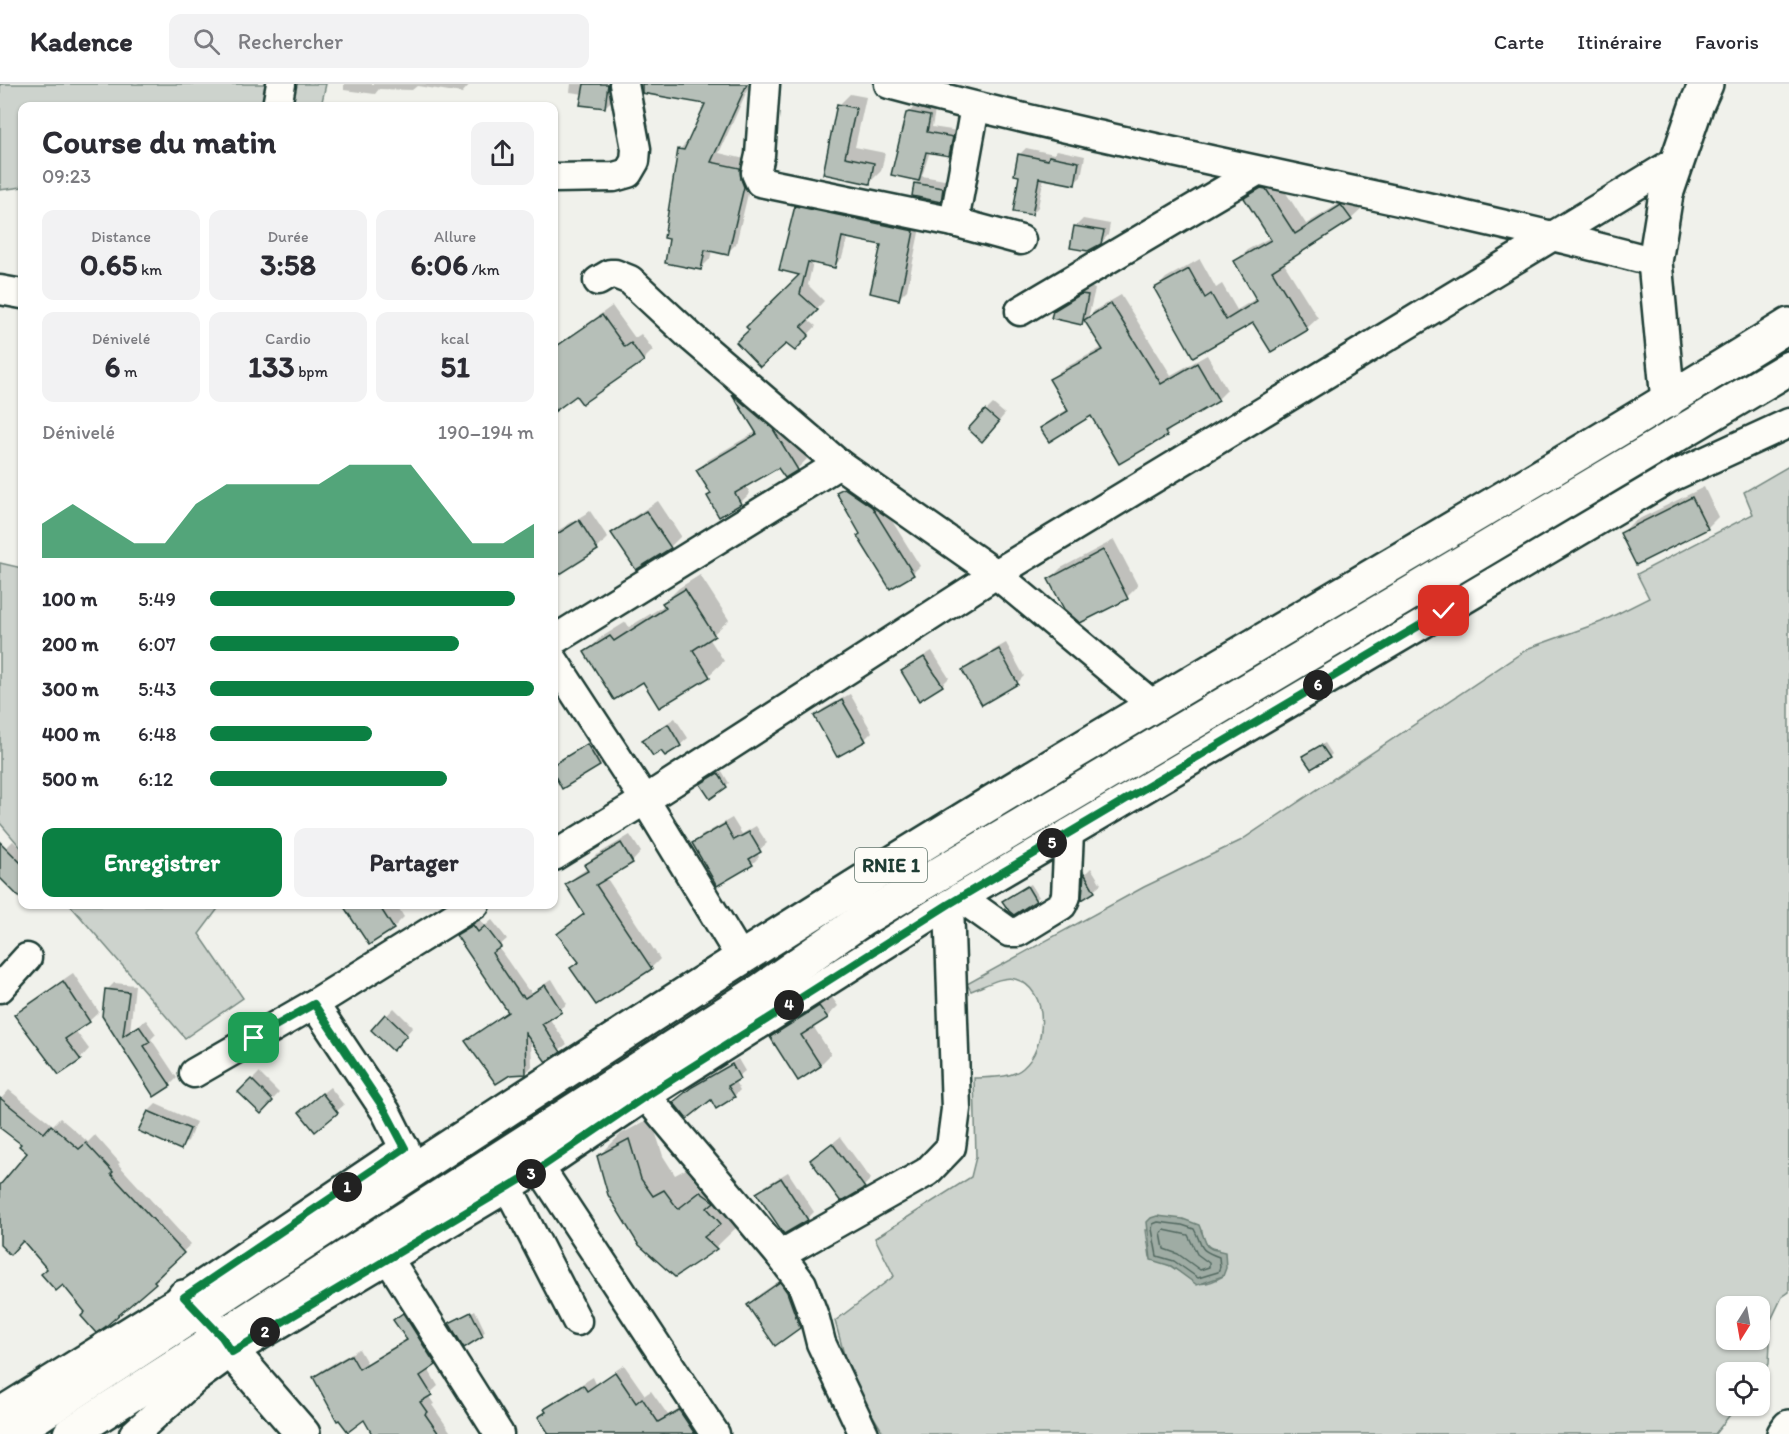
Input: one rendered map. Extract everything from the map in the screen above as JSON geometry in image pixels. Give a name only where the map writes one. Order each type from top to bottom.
[{"type":"main road","points":[[1668,401],[1655,262],[1666,195],[1706,84]]},
{"type":"main road","name":"RNIE 1","points":[[10,1434],[191,1305],[410,1159],[948,829],[1668,401],[1789,326]]},
{"type":"main road","name":"RNIE 1","points":[[70,1434],[227,1345],[760,991],[863,919],[1789,368]]},
{"type":"main road","points":[[191,1305],[303,1434]]},
{"type":"main road","points":[[1784,1434],[1789,1427]]},
{"type":"street","points":[[278,102],[280,84]]},
{"type":"street","points":[[558,178],[614,177],[628,173],[634,161],[636,149],[624,84]]},
{"type":"street","points":[[765,84],[760,155],[756,173],[760,182],[954,222],[1021,240]]},
{"type":"street","points":[[889,84],[975,107],[1555,236],[1655,262]]},
{"type":"street","points":[[954,222],[975,107]]},
{"type":"street","points":[[558,854],[996,574],[1678,160]]},
{"type":"street","points":[[1020,311],[1257,171]]},
{"type":"street","points":[[598,281],[610,274],[630,280],[690,336],[839,464],[996,574],[1154,706]]},
{"type":"street","points":[[0,290],[18,293]]},
{"type":"street","points":[[134,1434],[196,1378],[227,1345],[388,1258],[540,1168],[646,1096],[955,900],[1669,478],[1789,423]]},
{"type":"street","points":[[558,638],[839,464]]},
{"type":"street","points":[[558,667],[645,800],[741,958]]},
{"type":"street","points":[[955,900],[1009,932],[1018,933],[1062,905],[1065,896],[1069,833]]},
{"type":"street","points":[[780,1255],[927,1172],[951,1147],[956,1109],[955,900]]},
{"type":"street","points":[[194,1073],[314,1004],[467,909]]},
{"type":"street","points":[[0,988],[27,958]]},
{"type":"street","points":[[314,1004],[386,1112],[410,1159]]},
{"type":"street","points":[[646,1096],[802,1284],[815,1319],[820,1343],[864,1434]]},
{"type":"street","points":[[540,1168],[715,1434]]},
{"type":"street","points":[[508,1187],[577,1321]]},
{"type":"street","points":[[388,1258],[499,1434]]},
{"type":"street","points":[[0,1412],[191,1305]]},
{"type":"shaded area","points":[[0,84],[326,84],[322,102],[18,102],[18,188],[0,190]]},
{"type":"shaded area","points":[[1789,466],[1789,1292],[1782,1297],[1771,1320],[1770,1342],[1770,1296],[1716,1296],[1716,1350],[1770,1350],[1769,1362],[1716,1362],[1716,1416],[1729,1416],[1715,1434],[884,1434],[851,1380],[835,1321],[894,1276],[875,1238],[971,1177],[976,1157],[974,1078],[1000,1077],[1018,1072],[1031,1059],[1041,1034],[1040,1006],[1035,994],[1027,985],[1010,978],[971,991],[967,984],[1144,887],[1240,841],[1529,648],[1601,622],[1649,598],[1637,574],[1753,514],[1744,492]],"holes":[[[1146,1230],[1202,1231],[1206,1244],[1218,1249],[1223,1276],[1214,1281],[1196,1282],[1169,1265],[1150,1257]]]},
{"type":"shaded area","points":[[0,563],[18,567],[18,844],[0,823]]},
{"type":"shaded area","points":[[73,909],[218,909],[199,934],[243,998],[185,1038]]},
{"type":"water","points":[[1157,1216],[1183,1219],[1199,1225],[1207,1246],[1225,1252],[1226,1268],[1223,1276],[1197,1285],[1171,1266],[1151,1260],[1147,1222]]},
{"type":"building","points":[[584,84],[608,84],[605,108],[580,105]]},
{"type":"building","points":[[642,84],[747,84],[711,162],[740,168],[744,187],[728,255],[705,250],[701,270],[665,263],[669,239],[664,238],[678,149],[684,150],[705,104],[642,93]]},
{"type":"building","points":[[837,104],[856,108],[845,157],[874,163],[870,184],[823,174]]},
{"type":"building","points":[[906,113],[930,116],[927,132],[953,137],[949,156],[926,152],[919,181],[891,175]]},
{"type":"building","points":[[1018,154],[1048,160],[1049,156],[1079,162],[1075,185],[1039,178],[1032,215],[1013,212],[1019,176],[1014,175]]},
{"type":"building","points":[[914,183],[943,188],[941,202],[912,196]]},
{"type":"building","points":[[1261,188],[1266,189],[1295,234],[1341,205],[1352,220],[1272,271],[1308,330],[1271,352],[1253,323],[1193,357],[1154,288],[1189,269],[1205,298],[1211,294],[1226,320],[1257,301],[1234,261],[1271,240],[1244,198]]},
{"type":"building","points":[[795,206],[914,231],[910,251],[899,300],[870,293],[881,245],[842,237],[835,268],[808,262],[800,294],[818,310],[801,327],[809,335],[795,351],[786,344],[760,367],[736,342],[749,330],[746,327],[799,275],[779,270]]},
{"type":"building","points":[[1074,226],[1104,231],[1101,244],[1088,251],[1070,248]]},
{"type":"building","points":[[1081,294],[1088,295],[1082,325],[1051,318],[1053,311]]},
{"type":"building","points":[[1111,303],[1161,384],[1197,363],[1219,401],[1165,432],[1167,436],[1119,464],[1091,416],[1049,442],[1040,428],[1068,411],[1049,379],[1103,350],[1084,320]]},
{"type":"building","points":[[602,315],[625,347],[631,343],[644,361],[582,404],[576,396],[558,409],[558,345]]},
{"type":"building","points":[[732,394],[773,429],[798,470],[785,478],[778,468],[735,493],[741,504],[719,517],[707,496],[711,494],[696,470],[757,434]]},
{"type":"building","points":[[985,410],[999,422],[982,442],[968,429]]},
{"type":"building","points":[[844,488],[872,507],[914,575],[890,589],[857,536],[860,534],[836,492]]},
{"type":"building","points":[[1692,497],[1708,529],[1636,565],[1620,533]]},
{"type":"building","points":[[646,511],[671,548],[636,570],[611,533]]},
{"type":"building","points":[[579,520],[598,550],[558,575],[558,533]]},
{"type":"building","points":[[1103,550],[1128,599],[1080,623],[1064,609],[1048,579]]},
{"type":"building","points":[[685,589],[715,636],[693,650],[710,677],[659,708],[643,682],[614,700],[584,652],[610,636],[614,641],[666,608],[662,603]]},
{"type":"building","points":[[999,649],[1018,684],[982,705],[962,670]]},
{"type":"building","points":[[924,657],[943,686],[919,701],[901,671]]},
{"type":"building","points":[[842,700],[866,741],[837,757],[814,716]]},
{"type":"building","points":[[668,724],[681,746],[665,756],[661,751],[653,756],[642,740]]},
{"type":"building","points":[[587,744],[600,766],[562,789],[558,782],[558,762]]},
{"type":"building","points":[[1321,745],[1330,758],[1311,769],[1302,756]]},
{"type":"building","points":[[718,773],[727,787],[710,799],[700,784]]},
{"type":"building","points":[[725,824],[734,840],[749,832],[761,852],[749,859],[753,865],[717,886],[692,843]]},
{"type":"building","points":[[0,842],[18,860],[18,896],[0,878]]},
{"type":"building","points":[[621,843],[633,863],[596,885],[652,969],[596,1005],[570,968],[579,962],[557,934],[584,914],[565,884],[588,871],[584,865]]},
{"type":"building","points":[[1084,873],[1095,892],[1082,900],[1082,897]]},
{"type":"building","points":[[1027,886],[1036,901],[1014,915],[1002,901]]},
{"type":"building","points":[[345,909],[381,909],[394,929],[369,945]]},
{"type":"building","points":[[473,925],[478,932],[485,926],[501,947],[492,953],[521,996],[525,998],[545,985],[562,1012],[542,1024],[561,1052],[546,1062],[525,1033],[526,1074],[510,1075],[496,1084],[465,1041],[508,1012],[456,935]]},
{"type":"building","points":[[63,981],[90,1022],[65,1039],[81,1060],[59,1075],[14,1015]]},
{"type":"building","points":[[105,989],[129,992],[123,1036],[139,1026],[150,1042],[144,1046],[171,1086],[154,1097],[102,1016]]},
{"type":"building","points":[[819,1006],[828,1018],[801,1035],[821,1066],[798,1081],[770,1037]]},
{"type":"building","points":[[385,1014],[407,1035],[393,1051],[371,1030]]},
{"type":"building","points":[[732,1064],[740,1079],[728,1086],[735,1097],[716,1109],[711,1100],[687,1119],[673,1102],[692,1087]]},
{"type":"building","points":[[251,1079],[273,1101],[261,1114],[238,1092]]},
{"type":"building","points":[[322,1093],[338,1113],[315,1132],[299,1112]]},
{"type":"building","points":[[0,1098],[44,1133],[51,1125],[79,1149],[86,1143],[113,1172],[111,1174],[184,1253],[154,1281],[156,1283],[96,1333],[81,1316],[85,1312],[63,1285],[56,1291],[41,1274],[47,1269],[23,1241],[10,1255],[0,1245],[0,1185],[27,1153],[19,1146],[21,1144],[0,1128]]},
{"type":"building","points":[[148,1111],[190,1129],[181,1150],[138,1131]]},
{"type":"building","points":[[629,1139],[641,1179],[653,1196],[664,1190],[678,1209],[700,1192],[714,1202],[707,1208],[721,1224],[704,1237],[717,1249],[675,1277],[638,1244],[608,1195],[597,1156]]},
{"type":"building","points":[[832,1143],[865,1188],[841,1202],[810,1160]]},
{"type":"building","points":[[781,1178],[808,1220],[784,1234],[756,1193]]},
{"type":"building","points":[[780,1282],[787,1292],[800,1328],[775,1346],[747,1305]]},
{"type":"building","points":[[471,1312],[483,1336],[464,1348],[449,1323]]},
{"type":"building","points":[[403,1313],[436,1365],[420,1376],[432,1395],[420,1402],[427,1412],[425,1414],[439,1434],[372,1434],[364,1420],[348,1432],[339,1420],[337,1421],[313,1377],[351,1355],[359,1369],[407,1340],[393,1320]]},
{"type":"building","points":[[615,1372],[636,1403],[642,1398],[658,1422],[679,1410],[695,1434],[549,1434],[538,1417],[546,1412],[544,1409],[583,1385],[587,1391]]},
{"type":"route","points":[[254,1038],[314,1004],[386,1112],[405,1148],[184,1297],[222,1337],[232,1352],[540,1168],[646,1096],[949,904],[1444,611]]}]
